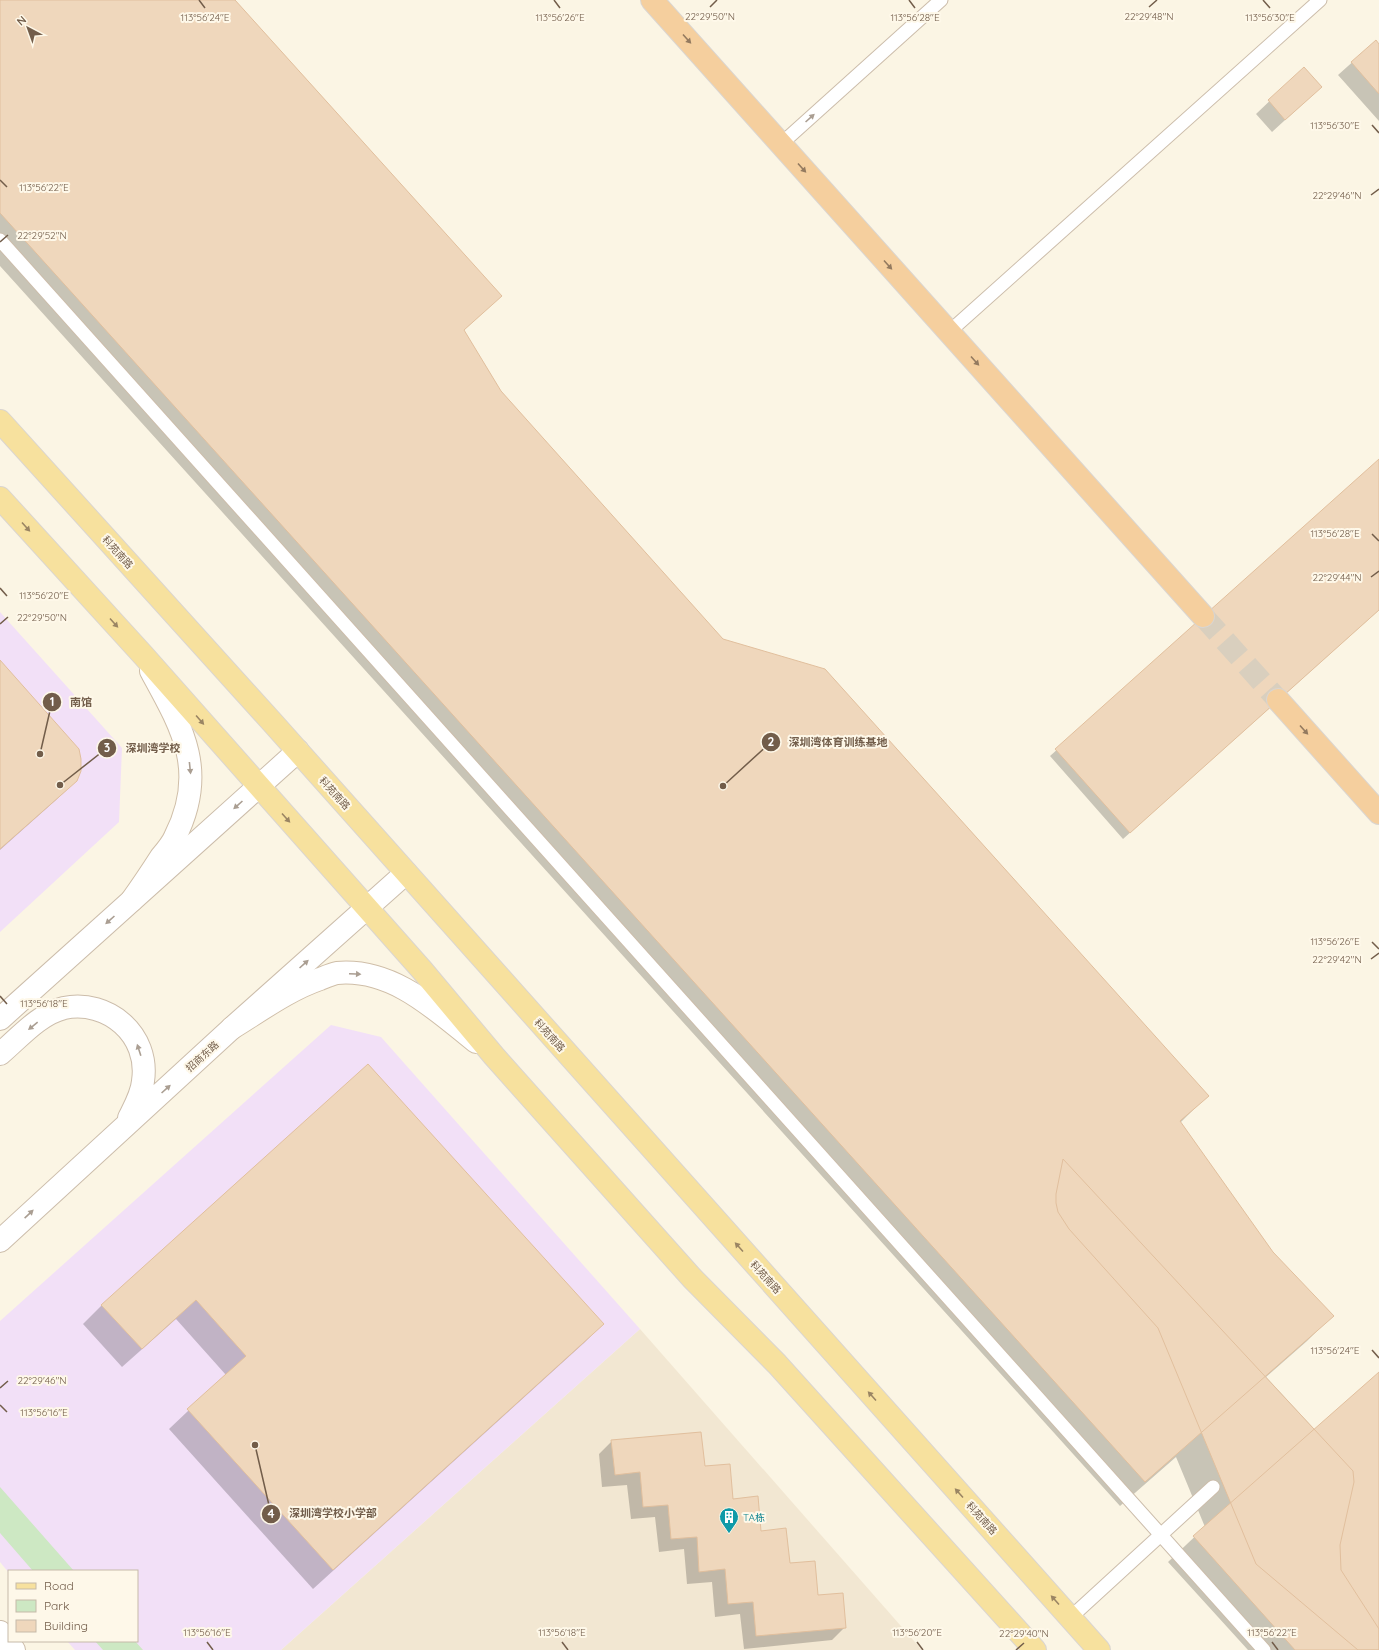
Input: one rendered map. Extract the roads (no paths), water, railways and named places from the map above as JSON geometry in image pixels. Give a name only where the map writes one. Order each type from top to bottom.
[{"type":"highway","points":[[652,0],[1204,616]]},
{"type":"highway","points":[[1278,700],[1379,813]]},
{"type":"main road","name":"科苑南路","points":[[0,421],[298,751],[1099,1650]]},
{"type":"main road","points":[[0,498],[143,656],[422,970],[494,1056],[692,1278],[777,1364],[1035,1650]]},
{"type":"street","points":[[132,900],[175,838],[188,806],[191,787],[190,766],[184,739],[173,710],[143,656]]},
{"type":"street","points":[[0,1019],[298,751]]},
{"type":"street","name":"招商东路","points":[[0,1241],[232,1028],[406,873]]},
{"type":"street","points":[[232,1028],[301,986],[336,973],[360,974],[388,981],[419,997],[494,1056]]},
{"type":"street","points":[[0,1054],[48,1014],[81,1006],[92,1008],[114,1016],[129,1029],[138,1045],[143,1062],[144,1081],[138,1099],[125,1126]]},
{"type":"street","points":[[0,1632],[14,1650]]},
{"type":"lane","points":[[781,144],[941,0]]},
{"type":"lane","points":[[949,332],[1320,0]]},
{"type":"lane","points":[[0,240],[1264,1650]]},
{"type":"lane","points":[[1070,1618],[1213,1487]]},
{"type":"tunnel","points":[[1203,616],[1278,700]]},
{"type":"place","name":"南馆","points":[[40,754]]},
{"type":"place","name":"深圳湾学校","points":[[60,785]]},
{"type":"place","name":"深圳湾体育训练基地","points":[[723,786]]},
{"type":"place","name":"深圳湾学校小学部","points":[[255,1445]]},
{"type":"place","name":"TA栋","points":[[729,1534]]}]
